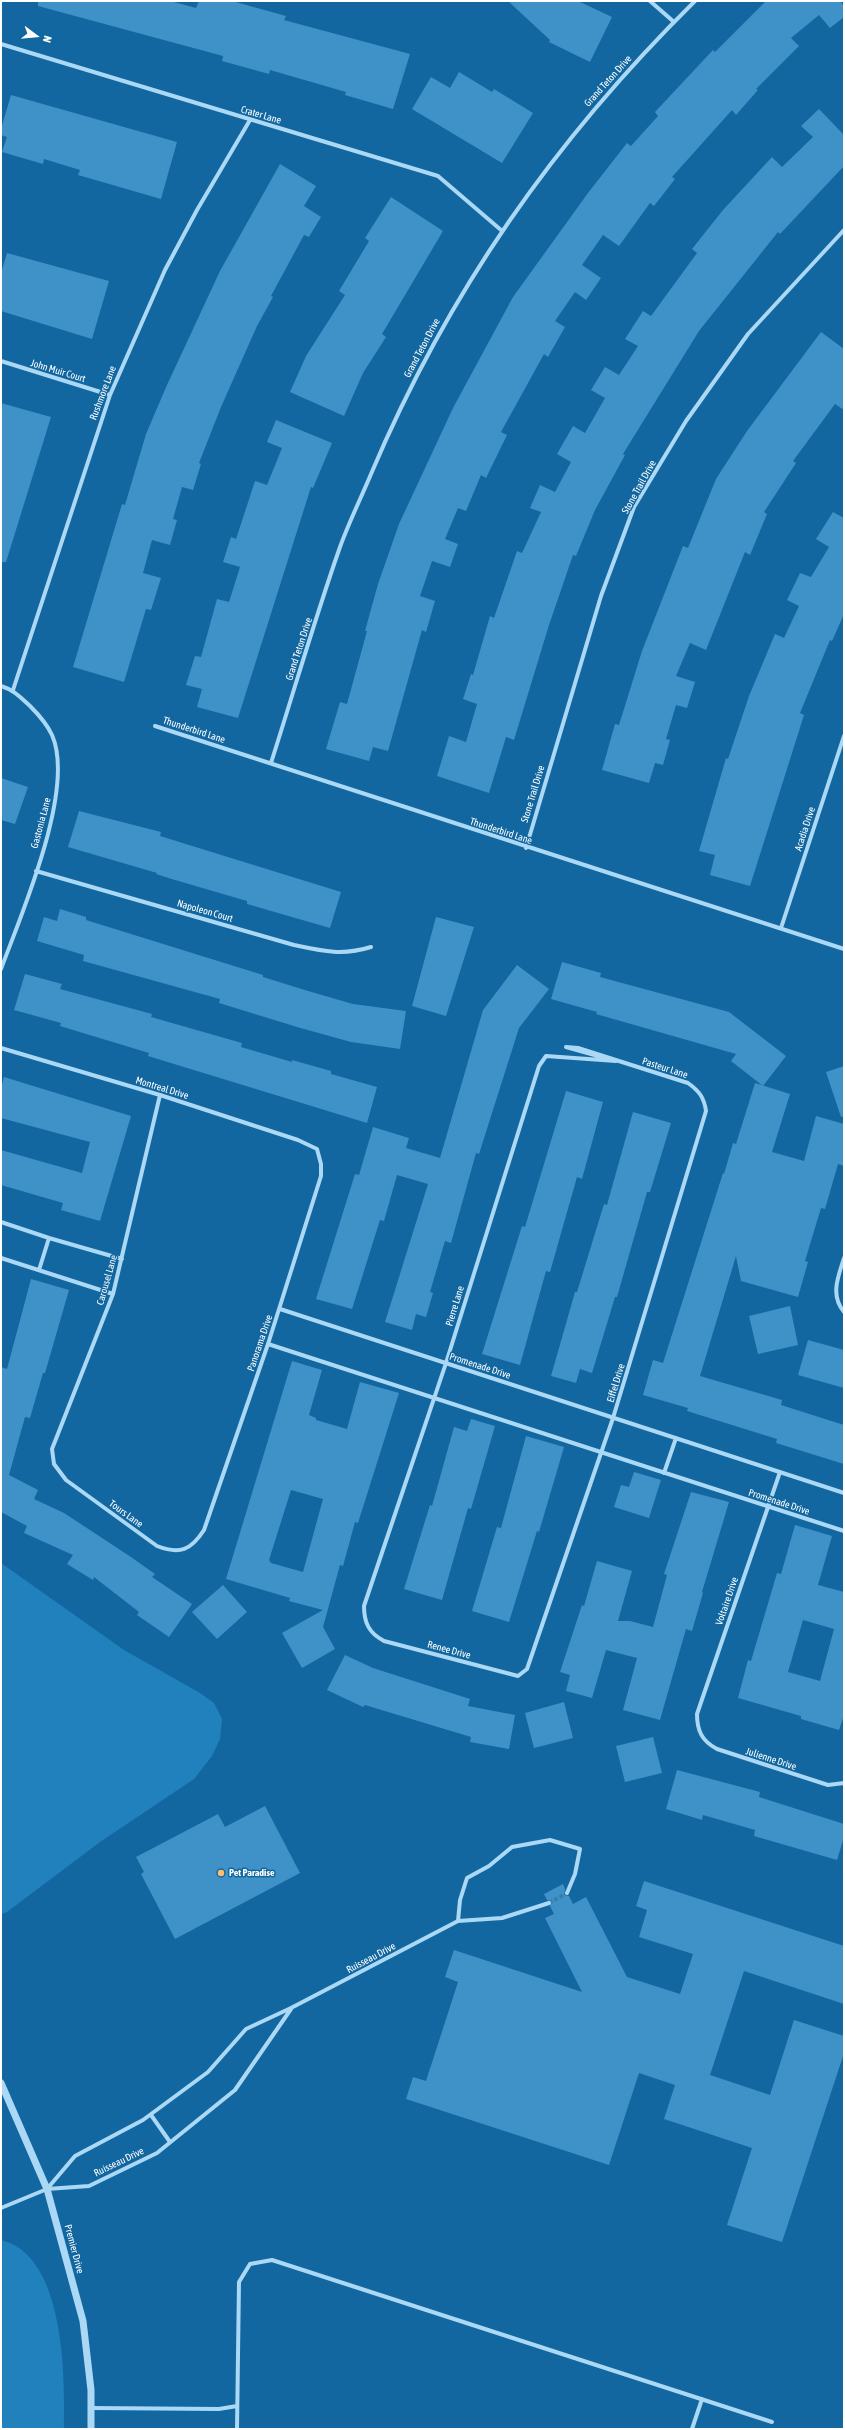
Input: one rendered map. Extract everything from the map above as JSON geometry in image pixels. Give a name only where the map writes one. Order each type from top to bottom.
[{"type":"street","points":[[650,1],[674,22]]},
{"type":"street","name":"Grand Teton Drive","points":[[271,763],[341,546],[395,418],[448,316],[501,230],[538,178],[602,99],[695,1]]},
{"type":"street","name":"Crater Lane","points":[[1,44],[438,176],[501,230]]},
{"type":"street","name":"Rushmore Lane","points":[[13,690],[110,395],[165,270],[197,210],[250,120]]},
{"type":"street","name":"Stone Trail Drive","points":[[526,848],[601,596],[634,508],[686,421],[748,334],[844,230]]},
{"type":"street","name":"John Muir Court","points":[[1,361],[110,395]]},
{"type":"street","points":[[1,686],[13,690]]},
{"type":"street","name":"Gastonia Lane","points":[[1,969],[36,871],[56,800],[58,764],[52,735],[39,715],[13,690]]},
{"type":"street","name":"Thunderbird Lane","points":[[155,726],[526,848],[844,949]]},
{"type":"street","name":"Acadia Drive","points":[[781,928],[844,736]]},
{"type":"street","name":"Napoleon Court","points":[[36,871],[294,945],[327,952],[352,953],[372,948]]},
{"type":"street","name":"Pasteur Lane","points":[[616,1061],[578,1048],[566,1047],[688,1083],[697,1090],[704,1099]]},
{"type":"street","name":"Montreal Drive","points":[[1,1048],[160,1095],[298,1140],[317,1149]]},
{"type":"street","name":"Pierre Lane","points":[[368,1629],[364,1617],[364,1606],[446,1363],[539,1066],[546,1056],[616,1061]]},
{"type":"street","name":"Carousel Lane","points":[[54,1464],[52,1449],[113,1294],[160,1095]]},
{"type":"street","name":"Eiffel Drive","points":[[527,1669],[602,1452],[705,1122],[706,1111],[704,1099]]},
{"type":"street","name":"Panorama Drive","points":[[198,1539],[204,1530],[280,1310],[321,1176],[321,1164],[317,1149]]},
{"type":"street","points":[[1,1222],[49,1238],[122,1258]]},
{"type":"street","points":[[39,1270],[49,1238]]},
{"type":"street","points":[[1,1258],[113,1294]]},
{"type":"street","points":[[844,1258],[835,1285],[837,1303],[844,1312]]},
{"type":"street","name":"Promenade Drive","points":[[280,1310],[844,1493]]},
{"type":"street","name":"Promenade Drive","points":[[268,1344],[768,1507],[844,1530]]},
{"type":"street","points":[[664,1473],[676,1438]]},
{"type":"street","name":"Tours Lane","points":[[54,1464],[66,1480],[157,1546],[168,1550],[179,1551],[190,1547],[198,1539]]},
{"type":"street","name":"Voltaire Drive","points":[[701,1736],[697,1725],[697,1714],[780,1472]]},
{"type":"street","name":"Renee Drive","points":[[368,1629],[384,1641],[518,1676],[527,1669]]},
{"type":"street","name":"Julienne Drive","points":[[701,1736],[708,1744],[717,1750],[828,1785],[843,1783]]},
{"type":"street","points":[[458,1921],[460,1900],[467,1878],[489,1866],[512,1847],[550,1840],[580,1849],[575,1874],[567,1893]]},
{"type":"street","name":"Ruisseau Drive","points":[[47,2189],[75,2156],[151,2115],[208,2072],[246,2029],[291,2008],[458,1921],[502,1918],[549,1903]]},
{"type":"street","name":"Ruisseau Drive","points":[[1,2208],[47,2189],[89,2186],[157,2153],[236,2090],[291,2008]]},
{"type":"street","name":"Premier Drive","points":[[1,2083],[47,2189],[83,2321],[92,2390],[90,2429]]},
{"type":"street","points":[[151,2115],[170,2142]]},
{"type":"street","points":[[236,2429],[239,2282],[250,2264],[272,2260],[772,2422]]},
{"type":"street","points":[[692,2429],[702,2399]]},
{"type":"street","points":[[91,2408],[219,2409],[237,2406]]},
{"type":"shaded area","points":[[1,1563],[124,1650],[200,1693],[214,1703],[222,1719],[220,1739],[212,1756],[194,1779],[100,1842],[7,1912],[1,1914]]},
{"type":"shaded area","points":[[1,2240],[22,2250],[38,2268],[49,2292],[57,2320],[61,2350],[64,2379],[64,2429],[1,2429]]},
{"type":"building","points":[[38,1],[170,1],[196,8],[199,1],[232,1],[286,16],[284,20],[410,54],[393,109],[345,95],[346,92],[270,70],[269,74],[222,61],[223,56],[38,6]]},
{"type":"building","points":[[508,1],[578,1],[612,17],[590,62],[549,42],[550,40]]},
{"type":"building","points":[[766,1],[840,1],[844,6],[844,17],[830,28],[819,15],[791,38],[799,46],[756,89],[758,90],[736,115],[732,110],[672,177],[675,179],[654,206],[650,203],[619,246],[603,235],[582,265],[601,278],[586,300],[575,292],[555,321],[565,327],[548,357],[544,354],[501,432],[507,435],[486,478],[481,475],[466,511],[458,508],[445,539],[458,544],[450,567],[432,561],[420,596],[435,601],[426,632],[422,630],[388,751],[373,747],[369,761],[326,749],[340,702],[347,704],[378,584],[399,524],[453,408],[513,297],[588,193],[627,143],[631,146],[658,116],[655,112],[713,50],[715,52]]},
{"type":"building","points":[[459,72],[492,92],[494,89],[533,113],[502,163],[412,109],[431,77],[450,88]]},
{"type":"building","points":[[11,95],[177,142],[161,199],[78,175],[80,170],[44,159],[43,164],[2,152],[7,137],[1,135],[1,129]]},
{"type":"building","points":[[819,109],[844,135],[844,166],[780,234],[778,232],[699,331],[623,454],[625,455],[595,510],[576,556],[573,555],[549,625],[514,740],[506,737],[489,793],[437,776],[449,736],[466,742],[477,704],[463,699],[471,674],[473,675],[490,616],[494,618],[517,551],[522,553],[541,512],[530,508],[540,485],[555,492],[571,462],[557,454],[573,426],[585,433],[605,398],[591,390],[605,367],[619,375],[638,346],[625,339],[643,311],[651,316],[697,253],[692,249],[723,210],[772,157],[782,167],[813,137],[801,126]]},
{"type":"building","points":[[280,164],[316,186],[304,206],[321,217],[309,237],[304,235],[271,296],[273,297],[257,326],[221,407],[199,463],[201,464],[193,490],[182,487],[173,519],[177,520],[170,545],[152,540],[143,573],[161,578],[151,610],[146,609],[124,682],[73,667],[122,504],[125,505],[146,434],[220,271]]},
{"type":"building","points":[[391,197],[443,231],[382,334],[386,337],[363,373],[344,416],[290,392],[306,356],[345,295],[339,291],[369,241],[365,238]]},
{"type":"building","points":[[7,253],[109,281],[92,339],[1,311],[1,273]]},
{"type":"building","points":[[821,332],[844,349],[844,410],[835,404],[793,461],[796,463],[764,512],[767,514],[750,555],[745,552],[706,650],[690,643],[676,676],[695,682],[687,708],[676,705],[666,739],[670,740],[663,765],[655,763],[649,783],[602,770],[615,724],[619,725],[642,651],[683,546],[688,548],[716,479],[747,431]]},
{"type":"building","points":[[1,403],[51,417],[6,562],[1,562]]},
{"type":"building","points":[[276,420],[332,443],[313,488],[311,487],[238,718],[197,707],[202,689],[186,685],[195,656],[201,657],[217,599],[229,602],[240,567],[223,562],[231,537],[236,539],[255,481],[267,485],[282,448],[267,442]]},
{"type":"building","points":[[833,512],[844,518],[844,614],[832,641],[830,640],[800,713],[804,715],[750,886],[710,875],[715,855],[699,851],[726,758],[728,759],[749,696],[775,634],[784,638],[799,606],[787,600],[800,573],[811,577],[829,547],[816,539]]},
{"type":"building","points":[[1,778],[28,787],[15,824],[1,820]]},
{"type":"building","points":[[79,811],[161,832],[160,836],[341,892],[330,928],[247,904],[247,901],[68,847]]},
{"type":"building","points":[[60,909],[86,917],[86,920],[263,975],[263,977],[308,991],[353,1004],[406,1011],[400,1049],[351,1042],[297,1027],[219,1003],[220,999],[83,961],[84,955],[37,941],[44,917],[57,921]]},
{"type":"building","points":[[436,917],[474,927],[446,1016],[412,1006]]},
{"type":"building","points":[[562,962],[601,973],[600,977],[729,1012],[786,1056],[763,1086],[731,1061],[736,1054],[596,1014],[597,1012],[551,999]]},
{"type":"building","points":[[517,965],[549,989],[519,1028],[479,1154],[476,1153],[451,1243],[445,1241],[430,1292],[433,1293],[426,1317],[416,1314],[412,1330],[385,1322],[428,1184],[397,1175],[384,1221],[380,1220],[352,1309],[316,1299],[355,1174],[359,1175],[373,1127],[409,1138],[406,1148],[440,1158],[483,1010]]},
{"type":"building","points":[[25,974],[62,984],[60,989],[152,1014],[151,1017],[242,1043],[241,1047],[292,1062],[292,1060],[331,1071],[331,1074],[377,1087],[367,1123],[148,1056],[149,1053],[60,1026],[61,1023],[14,1010]]},
{"type":"building","points":[[844,1066],[844,1116],[841,1117],[826,1072]]},
{"type":"building","points":[[4,1077],[131,1116],[100,1221],[61,1210],[63,1203],[1,1185],[1,1150],[82,1173],[90,1142],[1,1118],[1,1088]]},
{"type":"building","points":[[755,1083],[790,1094],[772,1152],[804,1161],[816,1116],[844,1124],[844,1166],[838,1164],[825,1209],[821,1208],[805,1261],[808,1262],[798,1297],[741,1281],[736,1256],[700,1376],[782,1400],[781,1405],[844,1425],[844,1464],[776,1443],[777,1439],[687,1411],[688,1408],[643,1395],[653,1360],[663,1363],[723,1173],[724,1174],[733,1143],[736,1144]]},
{"type":"building","points":[[566,1091],[603,1102],[582,1179],[577,1177],[550,1272],[546,1271],[520,1365],[482,1354],[522,1226],[525,1227]]},
{"type":"building","points":[[633,1112],[671,1123],[650,1192],[647,1192],[617,1297],[615,1297],[592,1373],[580,1369],[576,1383],[551,1376],[575,1292],[577,1292],[604,1204],[607,1205]]},
{"type":"building","points":[[31,1279],[69,1290],[45,1373],[43,1373],[30,1418],[25,1417],[9,1475],[38,1490],[34,1499],[64,1513],[131,1557],[155,1574],[152,1577],[192,1604],[169,1637],[137,1615],[139,1612],[94,1577],[93,1580],[67,1564],[73,1555],[24,1533],[27,1526],[1,1512],[1,1367],[7,1369]]},
{"type":"building","points":[[790,1306],[798,1345],[758,1354],[749,1316]]},
{"type":"building","points":[[808,1340],[844,1350],[844,1388],[798,1375]]},
{"type":"building","points":[[292,1361],[322,1370],[309,1415],[316,1418],[316,1420],[347,1429],[360,1382],[399,1393],[358,1523],[355,1522],[343,1566],[340,1565],[323,1627],[335,1649],[302,1668],[282,1633],[323,1610],[289,1601],[290,1598],[226,1579]],"holes":[[[291,1490],[323,1499],[303,1572],[271,1563],[269,1560]]]},
{"type":"building","points":[[471,1419],[495,1426],[471,1509],[468,1508],[442,1600],[404,1589],[430,1505],[432,1506],[454,1427],[467,1431]]},
{"type":"building","points":[[526,1436],[564,1447],[539,1532],[537,1531],[509,1622],[472,1611],[497,1527],[501,1528]]},
{"type":"building","points":[[634,1472],[661,1480],[649,1518],[614,1507],[621,1485],[629,1487]]},
{"type":"building","points":[[691,1492],[729,1502],[692,1631],[686,1629],[660,1720],[623,1710],[637,1658],[606,1650],[592,1698],[566,1691],[570,1675],[560,1672],[582,1605],[584,1606],[597,1561],[632,1571],[618,1621],[630,1621],[653,1627],[667,1575],[664,1574]]},
{"type":"building","points":[[795,1525],[832,1536],[818,1585],[844,1592],[844,1715],[839,1730],[801,1719],[801,1716],[738,1698],[748,1660],[751,1661],[777,1573],[781,1574]],"holes":[[[803,1620],[834,1629],[820,1681],[788,1672]]]},
{"type":"building","points":[[223,1585],[247,1612],[217,1639],[192,1612]]},
{"type":"building","points":[[345,1655],[373,1668],[470,1699],[468,1706],[515,1715],[509,1749],[470,1742],[471,1737],[365,1705],[363,1707],[327,1690]]},
{"type":"building","points":[[564,1702],[573,1738],[534,1748],[525,1713]]},
{"type":"building","points":[[653,1737],[662,1773],[625,1782],[616,1746]]},
{"type":"building","points":[[677,1770],[760,1792],[759,1797],[844,1824],[844,1837],[837,1860],[754,1836],[755,1830],[703,1815],[702,1820],[666,1809]]},
{"type":"building","name":"Pet Paradise","points":[[265,1806],[300,1873],[175,1939],[141,1874],[144,1872],[136,1857],[218,1814],[225,1827]]},
{"type":"building","points":[[644,1881],[844,1946],[844,2004],[744,1971],[710,2075],[770,2095],[794,2020],[844,2036],[844,2053],[782,2242],[727,2225],[752,2148],[664,2119],[675,2085],[639,2073],[609,2165],[406,2099],[413,2077],[426,2081],[458,1982],[445,1977],[454,1950],[582,1992],[545,1918],[554,1914],[550,1906],[552,1902],[547,1900],[544,1894],[563,1884],[565,1889],[564,1895],[569,1896],[573,1904],[586,1897],[627,1977],[680,1994],[693,1954],[639,1937],[647,1910],[636,1906]]},
{"type":"tunnel","points":[[549,1903],[567,1893]]},
{"type":"place","name":"Pet Paradise","points":[[221,1873]]}]
